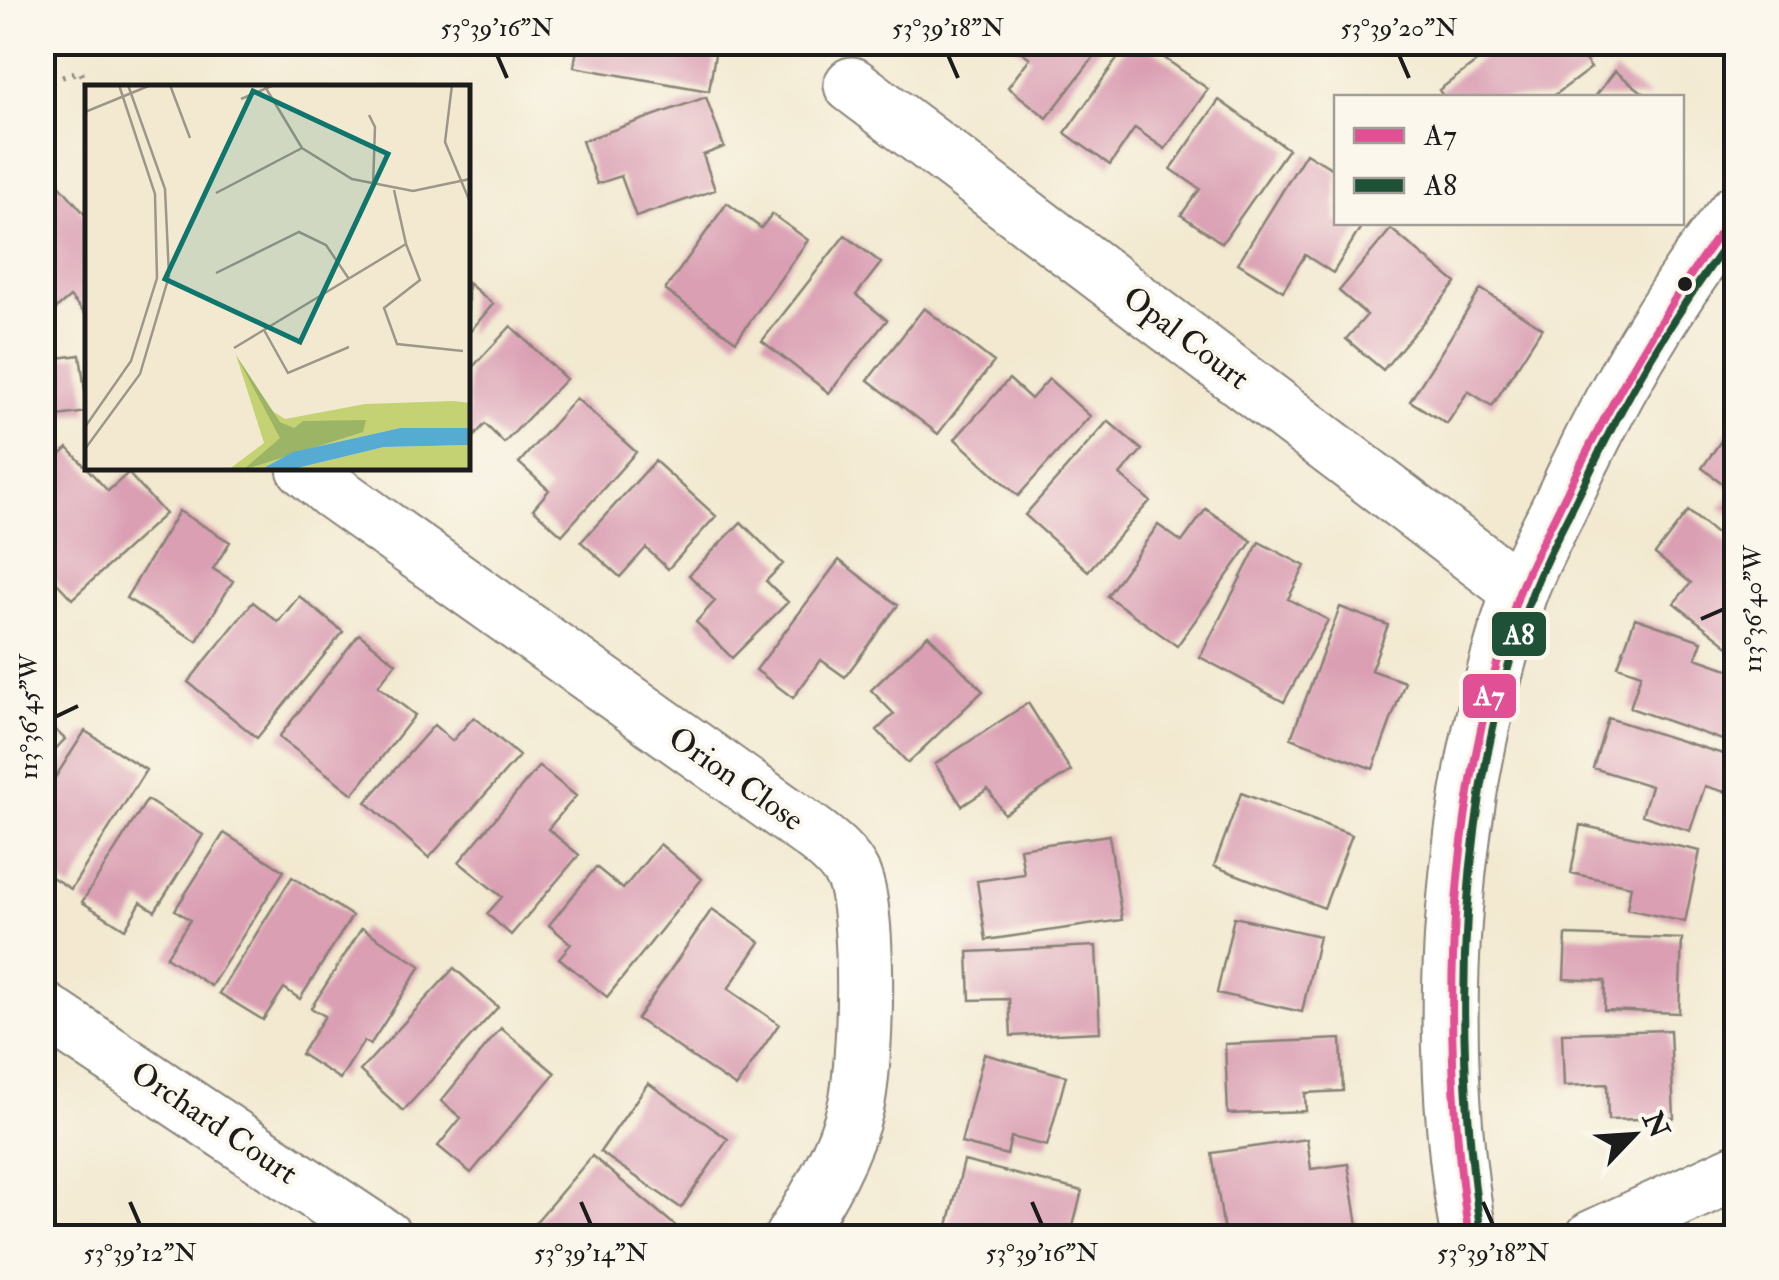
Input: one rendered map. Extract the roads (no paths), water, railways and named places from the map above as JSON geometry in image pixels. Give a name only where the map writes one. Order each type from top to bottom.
[{"type":"street","name":"Opal Court","points":[[852,85],[1520,591]]},
{"type":"street","points":[[1468,1238],[1452,1091],[1452,960],[1462,833],[1486,712],[1520,591],[1625,374],[1675,292],[1736,212]]},
{"type":"street","name":"Orion Close","points":[[308,470],[811,832],[851,872],[857,886],[862,926],[863,1048],[856,1105],[838,1158],[792,1238]]},
{"type":"street","name":"Orchard Court","points":[[42,1008],[385,1238]]},
{"type":"street","points":[[1593,1238],[1736,1172]]}]
